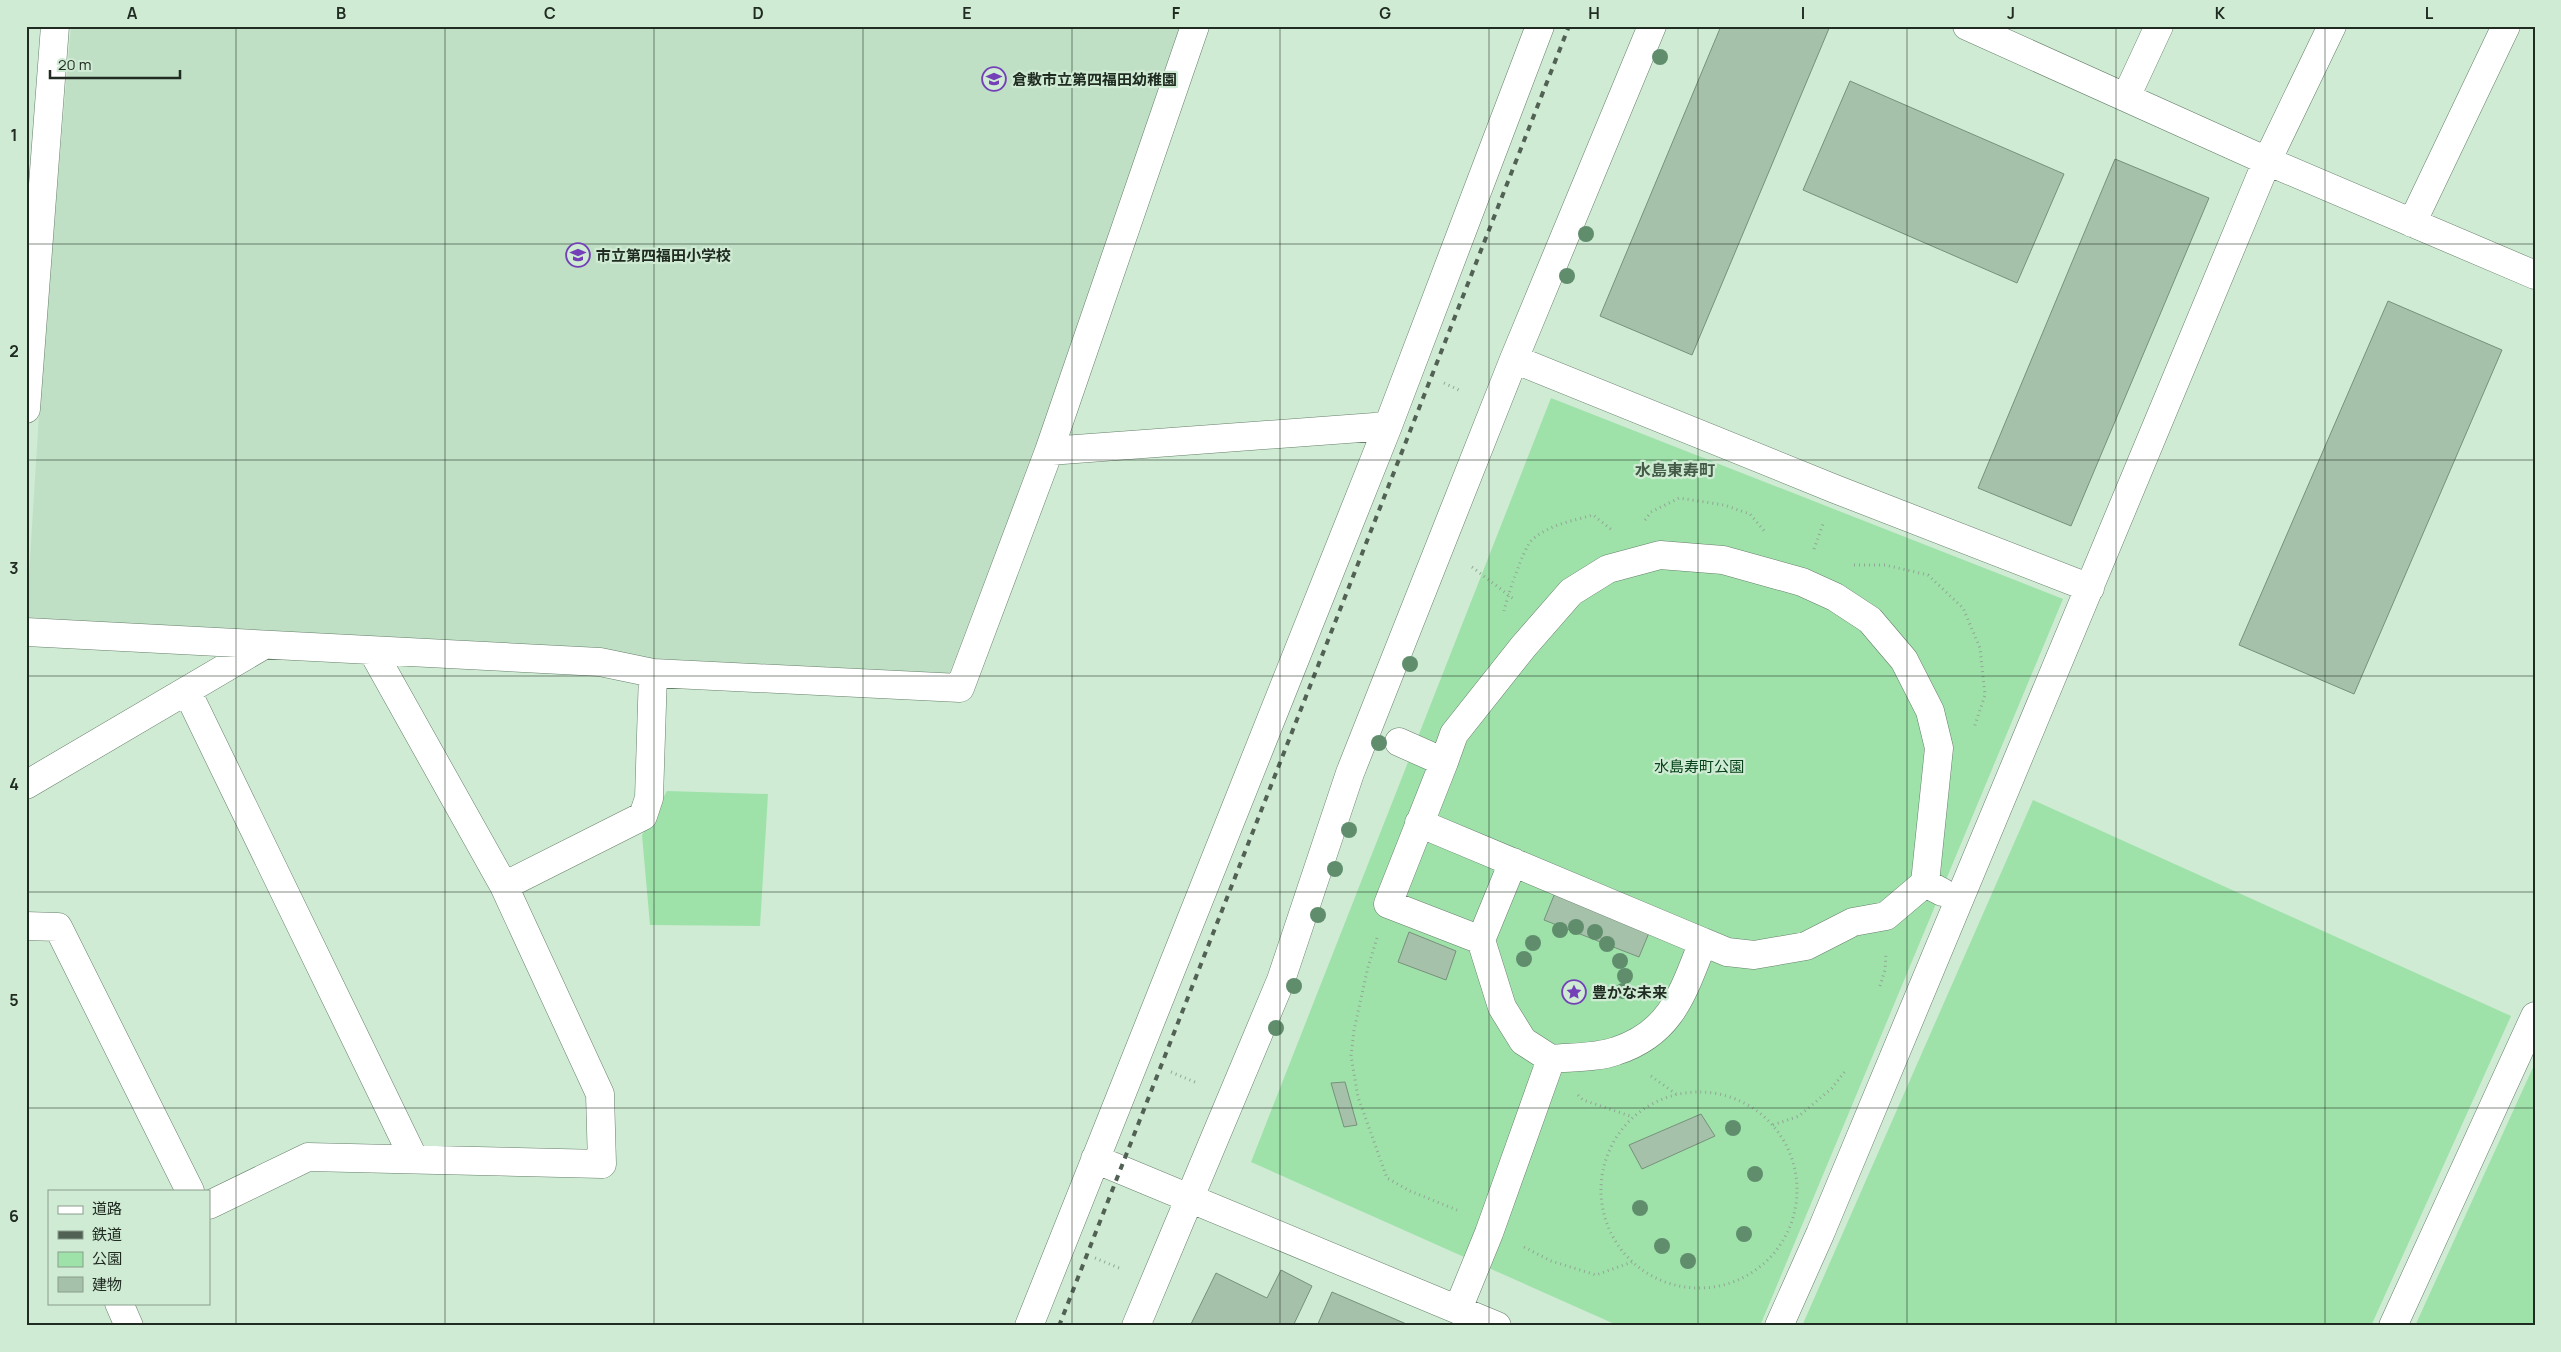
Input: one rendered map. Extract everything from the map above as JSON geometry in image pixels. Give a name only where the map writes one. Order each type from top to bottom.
[{"type":"street","points":[[26,409],[55,26]]},
{"type":"street","points":[[26,632],[373,652],[600,662],[653,673],[960,688],[1049,451],[1195,26]]},
{"type":"street","points":[[1029,1326],[1388,426],[1540,26]]},
{"type":"street","points":[[1136,1326],[1188,1197],[1280,980],[1350,773],[1514,359],[1652,26]]},
{"type":"street","points":[[2126,98],[2159,26]]},
{"type":"street","points":[[1778,1326],[1820,1234],[1960,901],[2267,161],[2332,26]]},
{"type":"street","points":[[2412,223],[2506,26]]},
{"type":"street","points":[[1983,30],[2126,98],[2267,161],[2535,275]]},
{"type":"street","points":[[1514,359],[1836,489],[2090,588]]},
{"type":"street","points":[[1049,451],[1388,426]]},
{"type":"street","points":[[1419,823],[1727,952],[1754,954],[1806,946],[1853,922],[1886,916],[1925,883],[1939,748],[1930,711],[1904,660],[1870,620],[1835,597],[1802,582],[1723,560],[1660,555],[1608,569],[1571,592],[1523,647],[1454,734],[1444,762],[1419,823],[1388,904],[1481,940]]},
{"type":"street","points":[[26,785],[264,645]]},
{"type":"street","points":[[210,1205],[308,1157],[602,1164],[600,1094],[504,886],[373,652]]},
{"type":"street","points":[[504,886],[643,816],[649,798],[653,673]]},
{"type":"street","points":[[187,691],[414,1159]]},
{"type":"street","points":[[1399,742],[1444,762]]},
{"type":"street","points":[[1513,862],[1481,940],[1502,1006],[1523,1041],[1551,1059],[1615,1052],[1654,1033],[1676,1007],[1703,942]]},
{"type":"street","points":[[1925,883],[1960,901]]},
{"type":"street","points":[[26,926],[58,927],[190,1190]]},
{"type":"street","points":[[2393,1326],[2535,1016]]},
{"type":"street","points":[[1095,1159],[1475,1319],[1489,1233],[1551,1059]]},
{"type":"street","points":[[119,1304],[130,1326]]},
{"type":"path","points":[[1438,381],[1463,392]]},
{"type":"path","points":[[1802,582],[1836,489]]},
{"type":"path","points":[[1468,564],[1507,596]]},
{"type":"path","points":[[1388,904],[1368,967],[1354,1030],[1351,1056],[1361,1106],[1387,1178],[1410,1191],[1455,1208],[1489,1233],[1519,1244],[1551,1261],[1596,1276],[1632,1262]]},
{"type":"path","points":[[1880,988],[1885,970],[1886,916]]},
{"type":"path","points":[[1772,1125],[1799,1116],[1832,1088],[1847,1068]]},
{"type":"path","points":[[1169,1071],[1205,1086]]},
{"type":"path","points":[[1703,1092],[1729,1096],[1753,1108],[1772,1125],[1791,1154],[1797,1188],[1792,1221],[1777,1249],[1753,1272],[1723,1285],[1691,1288],[1659,1280],[1632,1262],[1612,1236],[1602,1206],[1601,1173],[1613,1142],[1633,1117],[1653,1103],[1677,1094],[1703,1092]]},
{"type":"path","points":[[1086,1254],[1128,1271]]},
{"type":"shaded area","name":"市立第四福田小学校","points":[[71,26],[1182,26],[1143,144],[1035,449],[949,675],[26,624],[42,366]]},
{"type":"green space","name":"水島寿町公園","points":[[1551,398],[2063,599],[1760,1326],[1619,1326],[1251,1162]]},
{"type":"green space","points":[[667,791],[768,794],[760,926],[650,925],[642,835]]},
{"type":"green space","points":[[2033,800],[2511,1016],[2371,1326],[1802,1326]]},
{"type":"green space","points":[[2535,1063],[2535,1326],[2415,1326]]},
{"type":"building","points":[[1721,26],[1830,26],[1692,355],[1600,316]]},
{"type":"building","points":[[1850,81],[2064,174],[2017,283],[1803,190]]},
{"type":"building","points":[[2115,159],[2209,198],[2071,526],[1978,488]]},
{"type":"building","points":[[2388,301],[2502,350],[2354,694],[2239,645]]},
{"type":"building","points":[[1557,888],[1651,928],[1639,957],[1544,920]]},
{"type":"building","points":[[1409,932],[1456,951],[1446,980],[1398,962]]},
{"type":"building","points":[[1345,1082],[1357,1125],[1344,1127],[1331,1083]]},
{"type":"building","points":[[1701,1114],[1715,1136],[1642,1169],[1629,1145]]},
{"type":"building","points":[[1281,1270],[1312,1286],[1293,1326],[1195,1326],[1191,1324],[1216,1273],[1267,1298]]},
{"type":"building","points":[[1332,1292],[1411,1326],[1317,1326]]},
{"type":"railway","points":[[1059,1326],[1569,26]]},
{"type":"place","name":"倉敷市立第四福田幼稚園","points":[[994,79]]},
{"type":"place","name":"市立第四福田小学校","points":[[578,255]]},
{"type":"place","name":"豊かな未来","points":[[1574,992]]},
{"type":"district","name":"水島東寿町","points":[[1675,470]]}]
